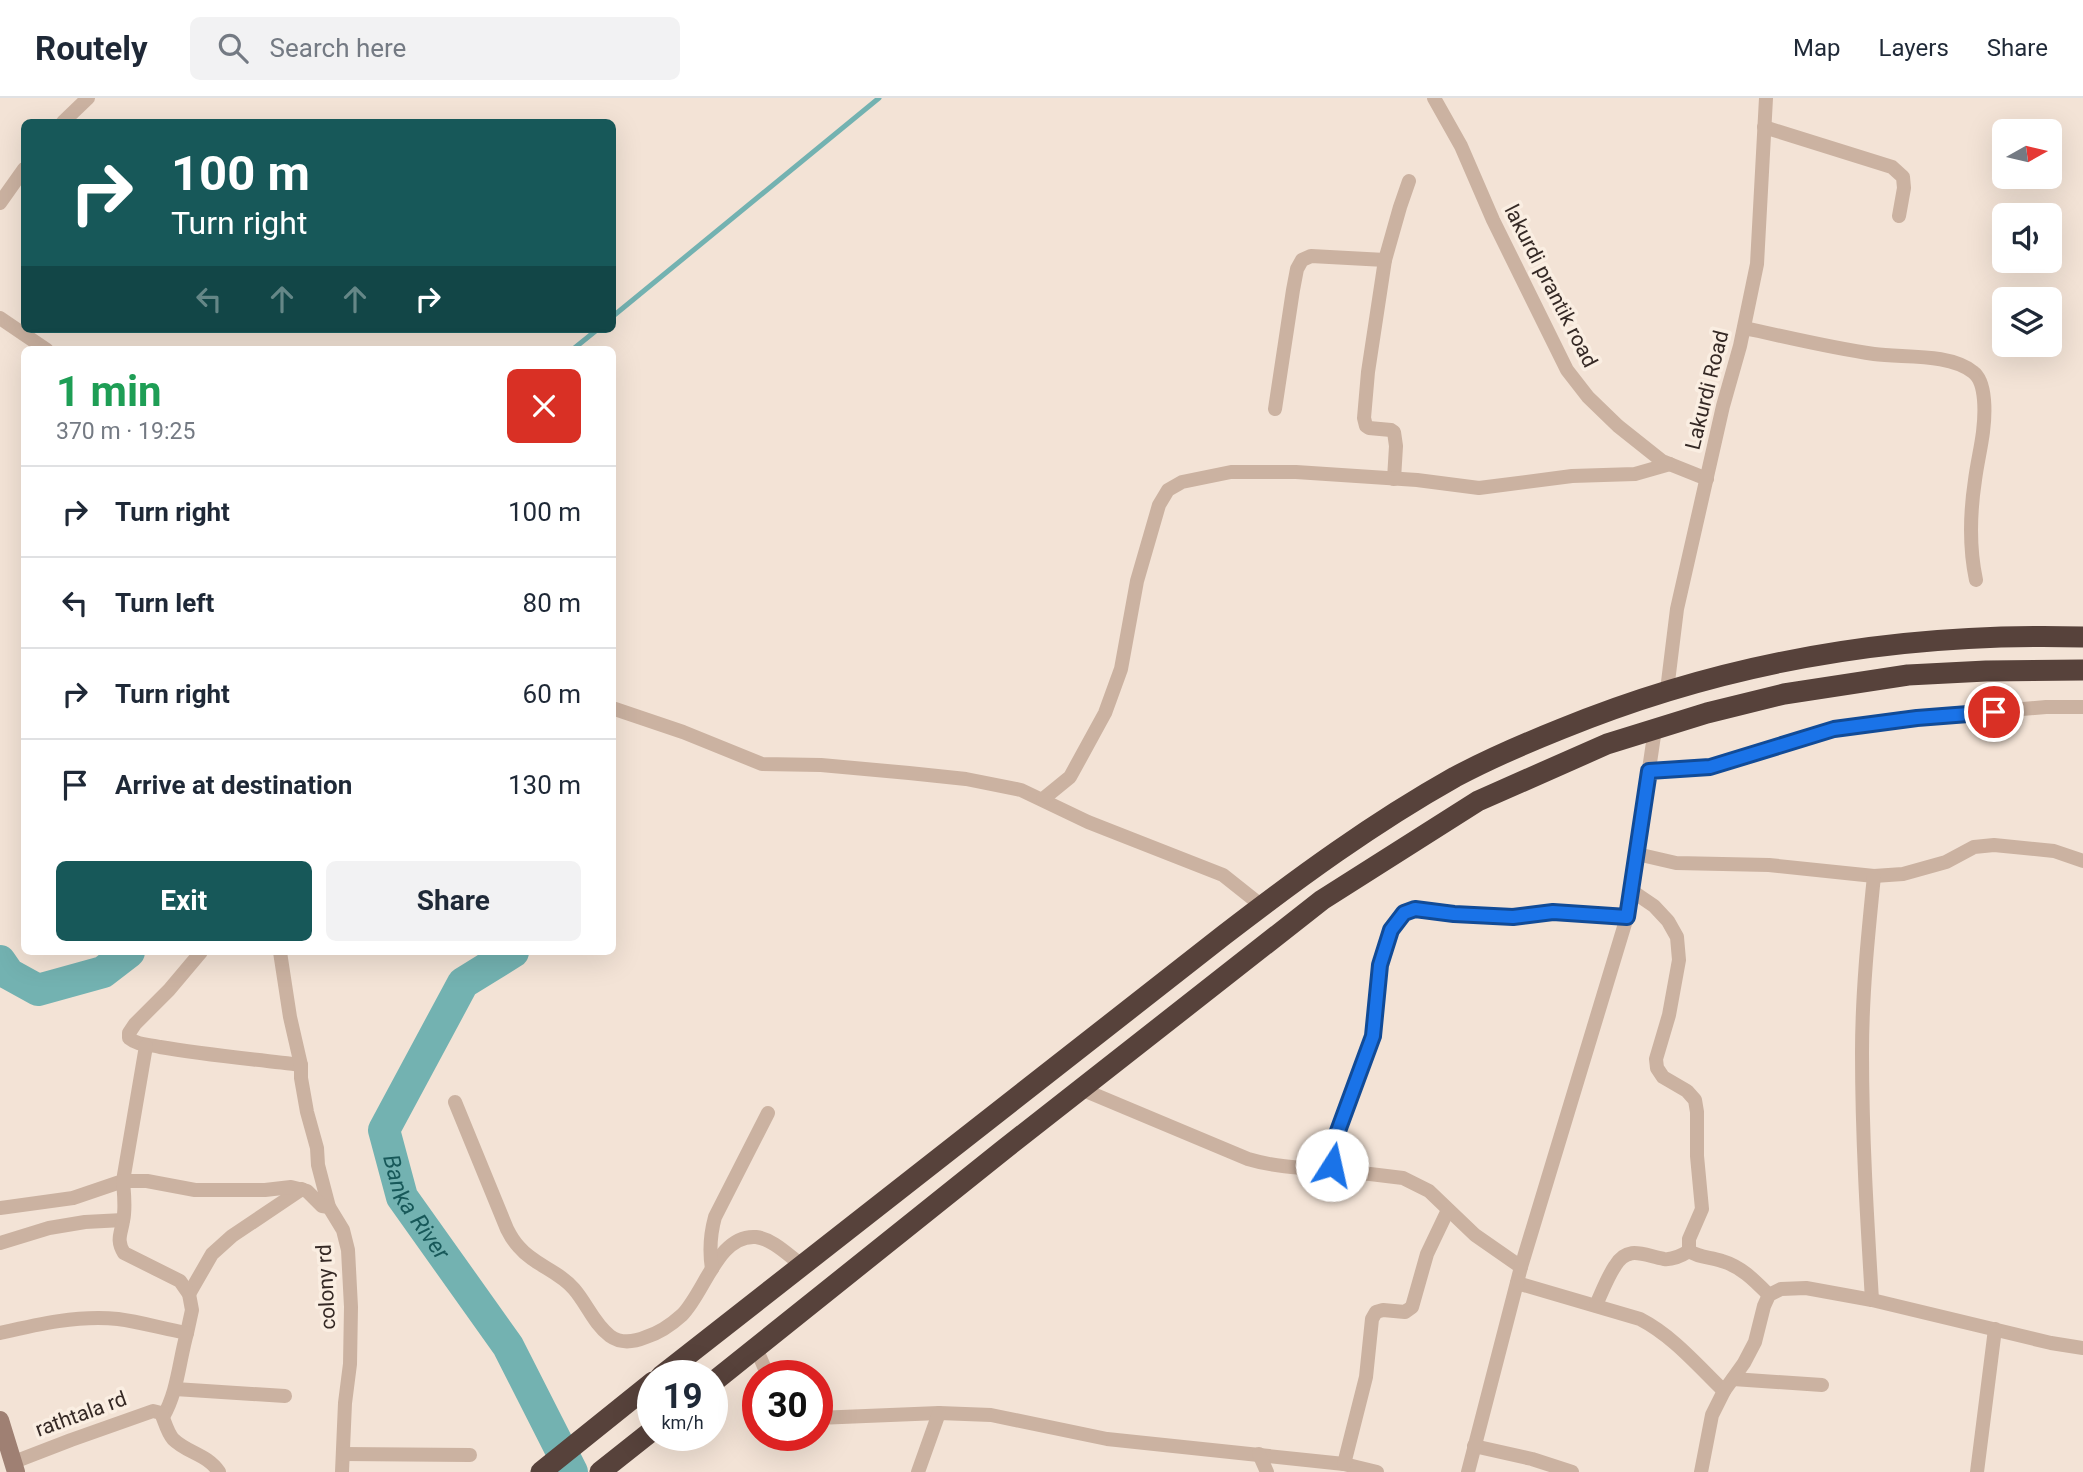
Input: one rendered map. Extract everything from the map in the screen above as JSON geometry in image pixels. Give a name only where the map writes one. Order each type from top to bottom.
[{"type":"highway","points":[[681,1360],[1315,865],[1457,776],[1597,714],[1667,690],[1777,662],[1888,644],[1989,637],[2083,637]]},
{"type":"highway","points":[[728,1370],[1322,900],[1478,801],[1607,744],[1758,700],[1844,683],[1908,675],[1973,671],[2083,670]]},
{"type":"highway","points":[[541,1472],[637,1395]]},
{"type":"highway","points":[[600,1472],[637,1442]]},
{"type":"main road","points":[[0,1420],[15,1467]]},
{"type":"street","points":[[66,119],[88,98]]},
{"type":"street","name":"lakurdi prantik road","points":[[1434,98],[1461,146],[1493,220],[1567,370],[1588,397],[1618,426],[1662,461],[1707,479]]},
{"type":"street","name":"Lakurdi Road","points":[[1667,690],[1677,609],[1757,264],[1766,98]]},
{"type":"street","points":[[1764,127],[1892,167],[1903,177],[1904,188],[1899,216]]},
{"type":"street","points":[[0,203],[21,173]]},
{"type":"street","points":[[1394,479],[1394,432],[1369,428],[1364,418],[1385,260],[1409,181]]},
{"type":"street","points":[[1275,409],[1293,290],[1297,269],[1302,260],[1321,256],[1385,260]]},
{"type":"street","points":[[0,318],[21,332]]},
{"type":"street","points":[[1744,328],[1873,354],[1950,361],[1973,372],[1983,389],[1984,430],[1974,483],[1970,532],[1971,560],[1976,580]]},
{"type":"street","points":[[22,333],[41,346]]},
{"type":"street","points":[[1043,799],[1070,777],[1105,713],[1121,669],[1137,581],[1159,505],[1168,489],[1182,482],[1231,472],[1296,472],[1479,488],[1572,476],[1635,474],[1670,464]]},
{"type":"street","points":[[1649,771],[1710,767],[1834,729],[1917,718],[2046,707],[2083,707]]},
{"type":"street","points":[[616,709],[683,732],[762,764],[821,765],[966,779],[1021,790],[1088,822],[1223,874],[1262,906]]},
{"type":"street","points":[[1468,1472],[1521,1267],[1627,917],[1655,729]]},
{"type":"street","points":[[1637,854],[1676,863],[1769,864],[1874,876],[1903,874],[1946,862],[1974,847],[1994,845],[2054,851],[2083,861]]},
{"type":"street","points":[[1872,1300],[1864,1163],[1862,1050],[1874,876]]},
{"type":"street","points":[[1632,891],[1654,906],[1668,921],[1677,937],[1679,960],[1669,1015],[1656,1059],[1657,1068],[1663,1077],[1687,1091],[1695,1100],[1698,1112],[1697,1156],[1702,1209],[1689,1239],[1689,1251]]},
{"type":"street","points":[[1337,1170],[1331,1160],[1338,1131],[1373,1036],[1380,965],[1391,930],[1404,913],[1415,909],[1513,917],[1553,912],[1627,917]]},
{"type":"street","points":[[198,955],[135,1024],[129,1038],[136,1044],[146,1046],[300,1065]]},
{"type":"street","name":"colony rd","points":[[280,955],[307,1112],[317,1147],[318,1165],[329,1207],[343,1230],[348,1250],[350,1364],[342,1472]]},
{"type":"street","points":[[146,1046],[123,1181],[124,1220],[119,1244],[124,1253],[180,1281],[189,1294],[192,1310],[175,1389],[163,1417],[175,1441],[202,1455],[219,1472]]},
{"type":"street","points":[[1081,1089],[1248,1159],[1266,1164],[1403,1178],[1429,1191],[1475,1236],[1521,1267]]},
{"type":"street","points":[[455,1102],[507,1230],[519,1248],[574,1288],[599,1325],[612,1337],[625,1342],[658,1333],[683,1314],[729,1245],[743,1238],[758,1237],[771,1242],[802,1265]]},
{"type":"street","points":[[712,1269],[709,1252],[715,1217],[768,1113]]},
{"type":"street","points":[[0,1208],[73,1198],[123,1181],[147,1181],[195,1190],[265,1190],[291,1187],[302,1189],[322,1206],[329,1207]]},
{"type":"street","points":[[189,1294],[212,1254],[302,1189]]},
{"type":"street","points":[[1343,1464],[1366,1377],[1372,1319],[1376,1312],[1405,1312],[1412,1307],[1427,1254],[1448,1210]]},
{"type":"street","points":[[0,1243],[49,1228],[85,1222],[124,1220]]},
{"type":"street","points":[[1689,1251],[1697,1257],[1720,1260],[1735,1266],[1769,1295]]},
{"type":"street","points":[[1596,1305],[1616,1263],[1629,1254],[1639,1252],[1666,1260],[1689,1251]]},
{"type":"street","points":[[1517,1283],[1640,1319],[1656,1327],[1728,1385],[1822,1385]]},
{"type":"street","points":[[1702,1472],[1712,1415],[1755,1342],[1769,1295],[1781,1289],[1805,1288],[1872,1300],[2051,1343],[2083,1348]]},
{"type":"street","points":[[0,1333],[65,1320],[99,1318],[187,1333]]},
{"type":"street","points":[[1978,1472],[1995,1329]]},
{"type":"street","points":[[756,1348],[761,1360]]},
{"type":"street","points":[[175,1389],[285,1396]]},
{"type":"street","name":"rathtala rd","points":[[15,1467],[147,1412],[159,1412],[163,1417]]},
{"type":"street","points":[[833,1417],[939,1413],[991,1415],[1107,1439],[1343,1464],[1377,1472]]},
{"type":"street","points":[[918,1472],[939,1413]]},
{"type":"street","points":[[1474,1446],[1532,1459],[1572,1472]]},
{"type":"street","points":[[344,1454],[470,1455]]},
{"type":"street","points":[[1259,1454],[1267,1472]]},
{"type":"waterway","points":[[616,314],[879,98]]},
{"type":"waterway","points":[[577,346],[593,333]]},
{"type":"waterway","name":"Banka River","points":[[0,961],[9,974],[38,990],[103,972],[125,955]]},
{"type":"waterway","name":"Banka River","points":[[508,955],[463,983],[384,1130],[402,1197],[508,1346],[572,1472]]},
{"type":"route","points":[[1332,1165],[1338,1131],[1373,1036],[1380,965],[1391,930],[1404,913],[1415,909],[1513,917],[1553,912],[1627,917],[1649,771],[1710,767],[1834,729],[1917,718],[1994,712]]}]
